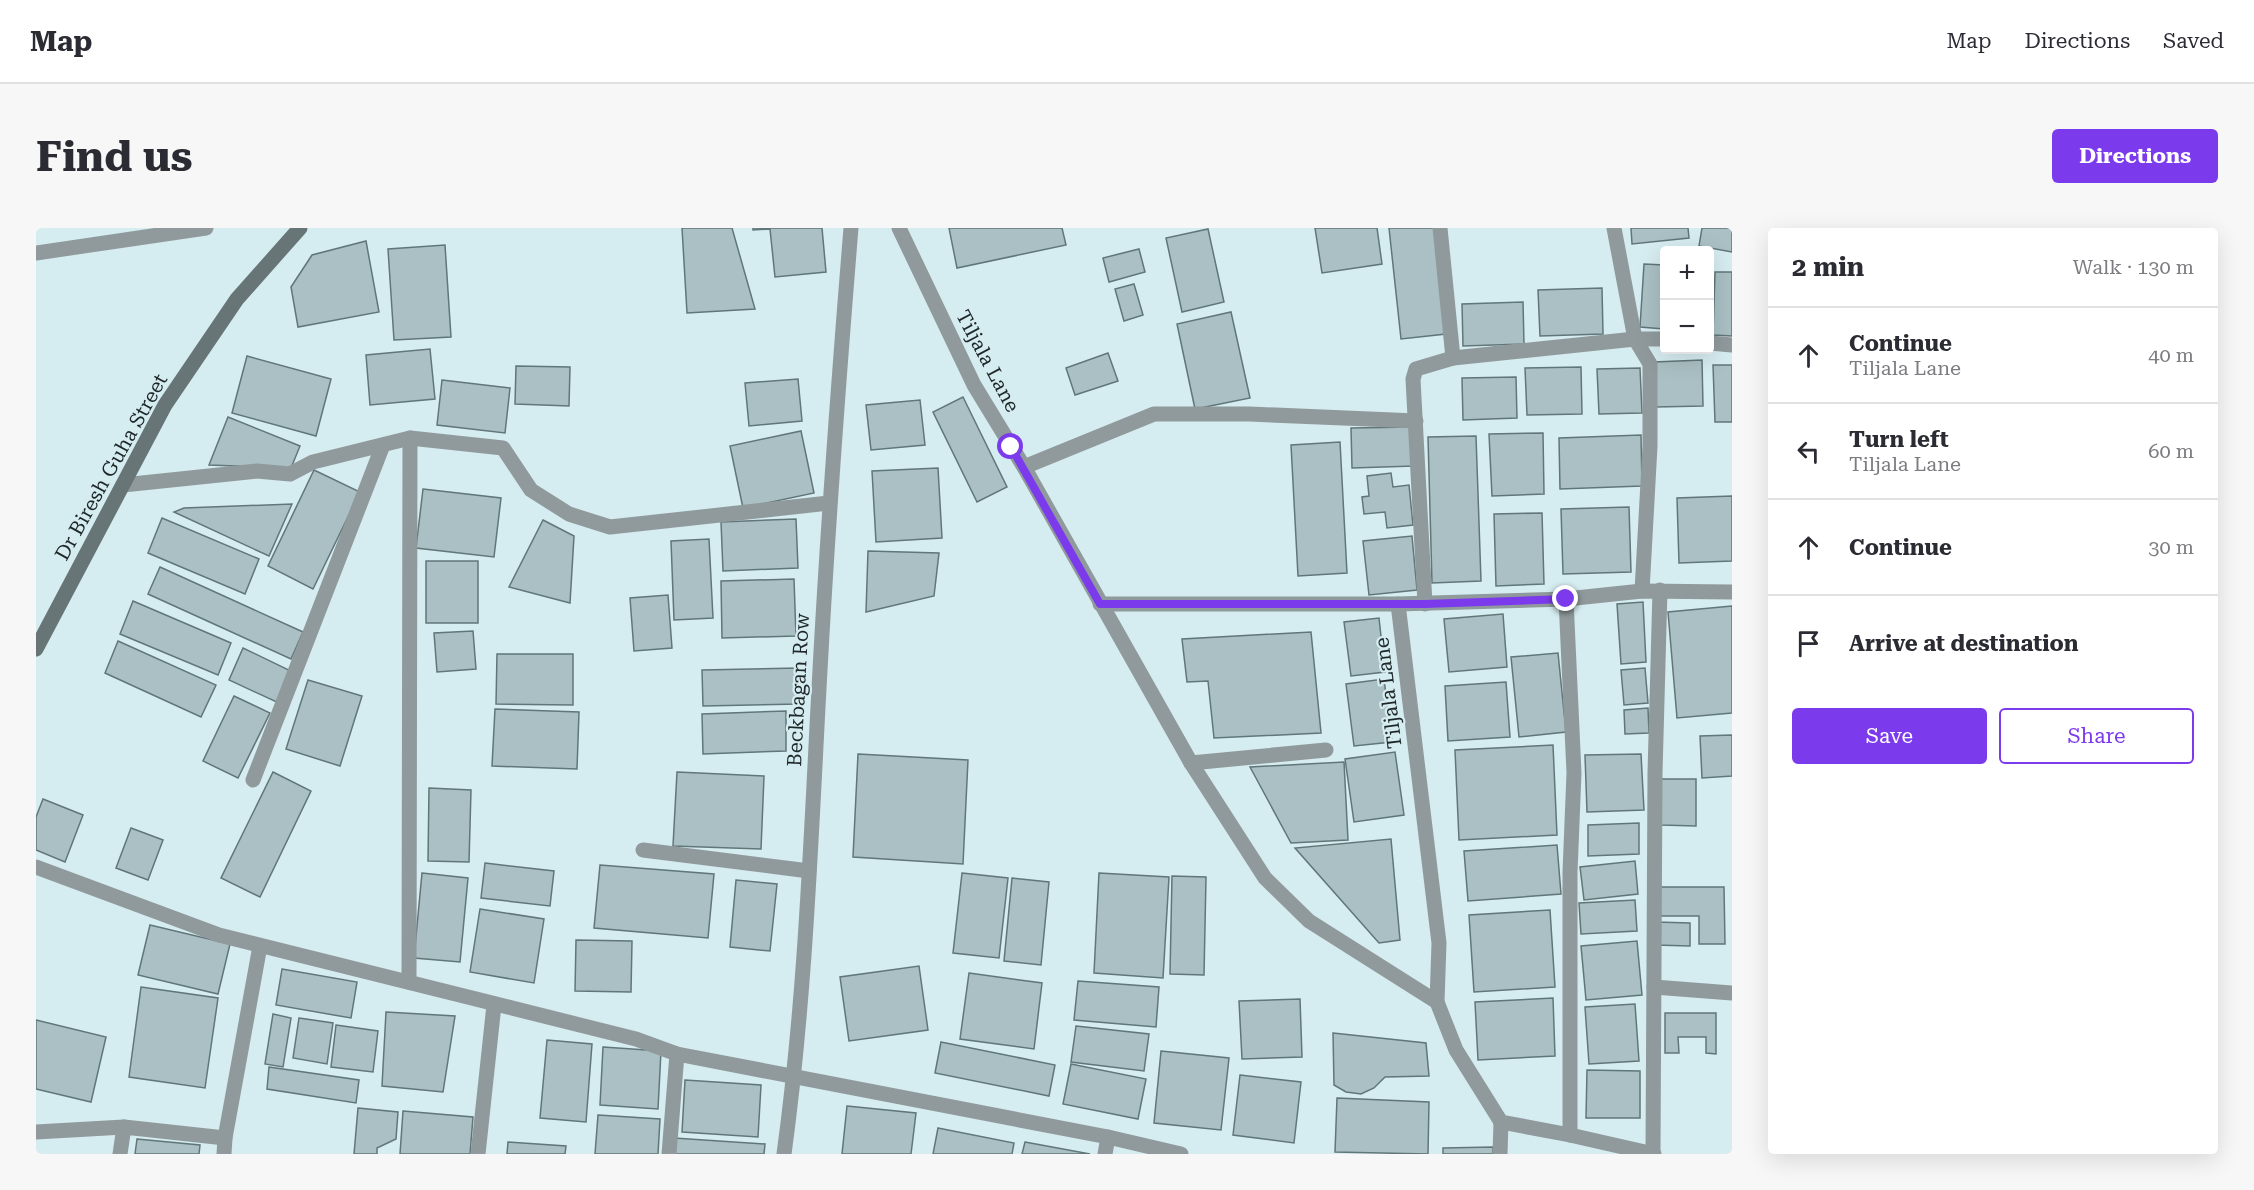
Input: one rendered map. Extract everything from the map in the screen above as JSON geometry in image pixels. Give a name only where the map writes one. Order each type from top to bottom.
[{"type":"main road","name":"Dr Biresh Guha Street","points":[[37,644],[165,405],[237,299],[300,228]]},
{"type":"street","points":[[36,254],[206,228]]},
{"type":"street","name":"Beckbagan Row","points":[[784,1154],[795,1076],[804,975],[829,503],[851,228]]},
{"type":"street","name":"Tiljala Lane","points":[[899,228],[974,385],[1024,467],[1191,763],[1265,878],[1309,921],[1437,1002]]},
{"type":"street","points":[[1440,228],[1453,358]]},
{"type":"street","points":[[1614,228],[1635,339],[1650,364],[1650,446],[1642,591]]},
{"type":"street","points":[[1425,604],[1413,379],[1416,369],[1453,358],[1635,339],[1660,339]]},
{"type":"street","points":[[1714,343],[1732,345]]},
{"type":"street","points":[[1024,467],[1154,414],[1249,414],[1416,421]]},
{"type":"street","points":[[123,485],[257,471],[290,474],[313,462],[410,438],[503,448],[531,490],[569,514],[610,527],[829,503]]},
{"type":"street","points":[[409,982],[410,438]]},
{"type":"street","points":[[253,780],[383,445]]},
{"type":"street","points":[[1500,1154],[1500,1122],[1654,1154],[1654,773],[1660,590]]},
{"type":"street","points":[[1100,604],[1425,604],[1566,599],[1660,590],[1732,592]]},
{"type":"street","points":[[1566,599],[1574,773],[1570,872],[1570,1135]]},
{"type":"street","name":"Tiljala Lane","points":[[1398,604],[1439,943],[1437,1002],[1456,1050],[1500,1122]]},
{"type":"street","points":[[1191,763],[1326,750]]},
{"type":"street","points":[[643,850],[809,871]]},
{"type":"street","points":[[36,867],[219,935],[636,1039],[677,1054],[1108,1137],[1180,1154]]},
{"type":"street","points":[[224,1154],[260,946]]},
{"type":"street","points":[[1654,987],[1732,993]]},
{"type":"street","points":[[478,1154],[494,1005]]},
{"type":"street","points":[[669,1154],[677,1054]]},
{"type":"street","points":[[36,1132],[124,1127],[225,1138]]},
{"type":"street","points":[[120,1154],[124,1127]]},
{"type":"street","points":[[1105,1154],[1108,1137]]},
{"type":"building","points":[[682,228],[732,228],[755,309],[687,313]]},
{"type":"building","points":[[753,228],[822,228],[826,272],[775,277],[770,229],[753,230]]},
{"type":"building","points":[[949,228],[1062,228],[1066,245],[957,268]]},
{"type":"building","points":[[1315,228],[1377,228],[1382,264],[1322,273]]},
{"type":"building","points":[[1389,228],[1435,228],[1446,334],[1401,339]]},
{"type":"building","points":[[1631,228],[1688,228],[1689,238],[1632,244]]},
{"type":"building","points":[[1702,228],[1732,228],[1732,252],[1714,249],[1714,246],[1699,246]]},
{"type":"building","points":[[1208,229],[1224,302],[1182,312],[1166,238]]},
{"type":"building","points":[[366,241],[379,312],[298,327],[291,287],[312,255]]},
{"type":"building","points":[[445,245],[451,337],[394,340],[388,249]]},
{"type":"building","points":[[1139,249],[1145,272],[1109,282],[1103,258]]},
{"type":"building","points":[[1644,264],[1660,265],[1660,329],[1640,327]]},
{"type":"building","points":[[1715,272],[1732,272],[1732,336],[1714,335]]},
{"type":"building","points":[[1134,284],[1143,315],[1124,321],[1115,289]]},
{"type":"building","points":[[1602,288],[1603,334],[1540,336],[1538,290]]},
{"type":"building","points":[[1523,302],[1524,344],[1463,346],[1462,304]]},
{"type":"building","points":[[1231,312],[1250,398],[1195,409],[1177,324]]},
{"type":"building","points":[[430,349],[435,399],[370,405],[366,355]]},
{"type":"building","points":[[1108,353],[1118,381],[1075,395],[1066,368]]},
{"type":"building","points":[[247,356],[331,379],[316,436],[232,413]]},
{"type":"building","points":[[1702,360],[1703,406],[1656,407],[1654,362]]},
{"type":"building","points":[[1713,365],[1732,365],[1732,422],[1715,422]]},
{"type":"building","points":[[516,366],[570,367],[569,406],[515,404]]},
{"type":"building","points":[[1581,367],[1582,414],[1527,415],[1525,368]]},
{"type":"building","points":[[1640,368],[1642,413],[1599,414],[1597,369]]},
{"type":"building","points":[[1516,377],[1517,418],[1463,420],[1462,378]]},
{"type":"building","points":[[798,379],[802,421],[749,426],[745,383]]},
{"type":"building","points":[[442,380],[510,388],[505,433],[437,425]]},
{"type":"building","points":[[963,397],[1007,487],[977,502],[933,412]]},
{"type":"building","points":[[920,400],[925,445],[871,450],[866,405]]},
{"type":"building","points":[[228,417],[300,446],[291,468],[209,465]]},
{"type":"building","points":[[1413,427],[1414,466],[1352,468],[1351,428]]},
{"type":"building","points":[[801,431],[814,493],[743,508],[730,446]]},
{"type":"building","points":[[1543,433],[1544,494],[1492,496],[1489,434]]},
{"type":"building","points":[[1641,435],[1642,486],[1560,489],[1559,438]]},
{"type":"building","points":[[1476,436],[1481,581],[1432,583],[1428,437]]},
{"type":"building","points":[[1340,442],[1347,573],[1298,576],[1291,445]]},
{"type":"building","points":[[938,468],[942,538],[876,542],[872,471]]},
{"type":"building","points":[[314,470],[360,492],[313,589],[268,566]]},
{"type":"building","points":[[1391,473],[1393,487],[1409,485],[1413,525],[1387,528],[1385,512],[1364,514],[1362,497],[1369,496],[1367,476]]},
{"type":"building","points":[[423,489],[501,498],[494,557],[416,548]]},
{"type":"building","points":[[1732,496],[1732,561],[1679,563],[1677,498]]},
{"type":"building","points":[[292,504],[269,556],[174,512],[184,508]]},
{"type":"building","points":[[1629,507],[1631,572],[1563,574],[1561,509]]},
{"type":"building","points":[[1542,513],[1544,584],[1496,586],[1494,514]]},
{"type":"building","points":[[162,518],[259,559],[245,594],[148,553]]},
{"type":"building","points":[[796,519],[798,568],[723,571],[721,522]]},
{"type":"building","points":[[543,520],[574,536],[570,603],[509,587]]},
{"type":"building","points":[[1412,536],[1417,590],[1369,595],[1363,541]]},
{"type":"building","points":[[709,539],[713,618],[674,620],[671,541]]},
{"type":"building","points":[[868,551],[939,553],[934,596],[866,612]]},
{"type":"building","points":[[426,561],[478,561],[478,623],[426,623]]},
{"type":"building","points":[[160,567],[303,632],[291,659],[148,594]]},
{"type":"building","points":[[794,579],[796,636],[722,638],[721,581]]},
{"type":"building","points":[[668,595],[672,648],[634,651],[630,598]]},
{"type":"building","points":[[133,601],[231,643],[218,675],[120,634]]},
{"type":"building","points":[[1643,602],[1646,662],[1621,664],[1617,604]]},
{"type":"building","points":[[1732,606],[1732,713],[1677,718],[1668,612]]},
{"type":"building","points":[[1503,614],[1507,667],[1449,672],[1444,619]]},
{"type":"building","points":[[1379,618],[1385,672],[1351,676],[1344,622]]},
{"type":"building","points":[[473,631],[476,669],[437,672],[434,633]]},
{"type":"building","points":[[1311,632],[1321,733],[1214,738],[1208,681],[1187,682],[1182,639]]},
{"type":"building","points":[[118,641],[216,685],[201,717],[105,673]]},
{"type":"building","points":[[243,648],[295,673],[281,704],[229,680]]},
{"type":"building","points":[[1558,653],[1566,732],[1519,737],[1511,657]]},
{"type":"building","points":[[497,654],[573,654],[573,705],[496,704]]},
{"type":"building","points":[[798,668],[799,704],[703,706],[702,670]]},
{"type":"building","points":[[1645,668],[1648,703],[1624,705],[1621,670]]},
{"type":"building","points":[[1384,679],[1392,742],[1354,746],[1346,684]]},
{"type":"building","points":[[308,680],[362,696],[340,766],[286,749]]},
{"type":"building","points":[[1506,682],[1510,737],[1448,741],[1445,686]]},
{"type":"building","points":[[234,696],[270,713],[238,778],[203,761]]},
{"type":"building","points":[[1648,708],[1649,733],[1625,734],[1624,710]]},
{"type":"building","points":[[495,709],[579,712],[577,769],[492,766]]},
{"type":"building","points":[[786,711],[786,751],[703,754],[702,714]]},
{"type":"building","points":[[1732,735],[1732,776],[1702,778],[1700,736]]},
{"type":"building","points":[[1553,745],[1557,835],[1459,840],[1455,750]]},
{"type":"building","points":[[1395,752],[1404,815],[1354,822],[1345,759]]},
{"type":"building","points":[[858,754],[968,760],[963,864],[853,857]]},
{"type":"building","points":[[1641,754],[1644,810],[1587,812],[1585,755]]},
{"type":"building","points":[[1344,762],[1348,840],[1291,843],[1250,767]]},
{"type":"building","points":[[273,772],[311,791],[260,897],[221,878]]},
{"type":"building","points":[[677,772],[764,776],[761,849],[673,846]]},
{"type":"building","points":[[1661,779],[1696,779],[1696,826],[1661,825]]},
{"type":"building","points":[[429,788],[471,790],[469,862],[428,861]]},
{"type":"building","points":[[43,799],[83,815],[65,862],[36,850],[36,817]]},
{"type":"building","points":[[1639,823],[1639,854],[1588,856],[1588,825]]},
{"type":"building","points":[[131,828],[163,840],[148,880],[116,868]]},
{"type":"building","points":[[1391,839],[1400,940],[1379,943],[1295,848]]},
{"type":"building","points":[[1557,845],[1561,894],[1468,901],[1464,851]]},
{"type":"building","points":[[1635,861],[1638,894],[1584,900],[1580,867]]},
{"type":"building","points":[[485,863],[554,871],[550,906],[481,898]]},
{"type":"building","points":[[600,865],[714,874],[708,938],[594,928]]},
{"type":"building","points":[[422,873],[468,878],[460,962],[414,958]]},
{"type":"building","points":[[962,873],[1008,878],[999,958],[953,953]]},
{"type":"building","points":[[1099,873],[1169,877],[1163,978],[1094,973]]},
{"type":"building","points":[[1172,876],[1206,877],[1204,975],[1170,974]]},
{"type":"building","points":[[1012,878],[1049,882],[1041,965],[1004,961]]},
{"type":"building","points":[[736,880],[777,884],[770,951],[730,947]]},
{"type":"building","points":[[1656,887],[1724,887],[1725,944],[1699,944],[1699,916],[1657,916]]},
{"type":"building","points":[[1635,900],[1637,931],[1581,934],[1579,903]]},
{"type":"building","points":[[480,909],[544,919],[534,983],[470,972]]},
{"type":"building","points":[[1550,910],[1555,987],[1474,992],[1469,915]]},
{"type":"building","points":[[1656,922],[1690,923],[1690,946],[1655,945]]},
{"type":"building","points":[[150,925],[230,944],[218,994],[138,975]]},
{"type":"building","points":[[576,940],[632,941],[631,992],[575,991]]},
{"type":"building","points":[[1637,941],[1642,995],[1586,1000],[1581,946]]},
{"type":"building","points":[[919,966],[928,1030],[849,1041],[840,977]]},
{"type":"building","points":[[282,969],[357,982],[351,1018],[276,1005]]},
{"type":"building","points":[[969,973],[1042,983],[1034,1049],[960,1039]]},
{"type":"building","points":[[1078,981],[1159,987],[1156,1027],[1074,1020]]},
{"type":"building","points":[[141,987],[218,998],[205,1088],[129,1077]]},
{"type":"building","points":[[1553,998],[1555,1056],[1478,1060],[1475,1002]]},
{"type":"building","points":[[1300,999],[1302,1057],[1242,1059],[1239,1001]]},
{"type":"building","points":[[1635,1004],[1639,1061],[1589,1064],[1585,1007]]},
{"type":"building","points":[[386,1012],[455,1016],[443,1092],[382,1086]]},
{"type":"building","points":[[1665,1013],[1716,1013],[1716,1054],[1706,1053],[1706,1037],[1678,1037],[1679,1053],[1665,1053]]},
{"type":"building","points":[[273,1014],[291,1018],[283,1067],[265,1064]]},
{"type":"building","points":[[299,1018],[333,1023],[327,1064],[293,1058]]},
{"type":"building","points":[[36,1020],[106,1037],[91,1102],[36,1089]]},
{"type":"building","points":[[336,1025],[378,1031],[373,1072],[331,1067]]},
{"type":"building","points":[[1076,1026],[1149,1034],[1144,1071],[1071,1062]]},
{"type":"building","points":[[1333,1033],[1426,1043],[1429,1076],[1385,1077],[1374,1088],[1361,1094],[1346,1092],[1334,1085]]},
{"type":"building","points":[[547,1040],[592,1044],[586,1122],[540,1118]]},
{"type":"building","points":[[941,1042],[1055,1065],[1049,1096],[935,1073]]},
{"type":"building","points":[[603,1047],[661,1051],[658,1109],[600,1105]]},
{"type":"building","points":[[1161,1051],[1229,1058],[1221,1130],[1154,1123]]},
{"type":"building","points":[[1071,1064],[1146,1079],[1138,1119],[1063,1104]]},
{"type":"building","points":[[269,1067],[359,1080],[356,1103],[267,1089]]},
{"type":"building","points":[[1587,1070],[1640,1071],[1640,1118],[1586,1118]]},
{"type":"building","points":[[1240,1075],[1301,1082],[1294,1143],[1233,1135]]},
{"type":"building","points":[[685,1080],[761,1085],[758,1137],[682,1132]]},
{"type":"building","points":[[1337,1098],[1429,1102],[1428,1154],[1335,1152]]},
{"type":"building","points":[[847,1106],[916,1113],[911,1154],[842,1154]]},
{"type":"building","points":[[358,1108],[398,1112],[396,1139],[377,1148],[377,1154],[354,1154]]},
{"type":"building","points":[[403,1111],[473,1117],[470,1154],[400,1154]]},
{"type":"building","points":[[598,1115],[660,1119],[658,1154],[595,1154]]},
{"type":"building","points":[[938,1128],[1014,1143],[1012,1154],[933,1154]]},
{"type":"building","points":[[674,1138],[765,1144],[764,1154],[673,1154]]},
{"type":"building","points":[[137,1139],[200,1145],[199,1154],[135,1154]]},
{"type":"building","points":[[508,1142],[566,1146],[565,1154],[507,1154]]},
{"type":"building","points":[[1025,1142],[1090,1154],[1022,1154]]},
{"type":"building","points":[[1493,1147],[1493,1154],[1443,1154],[1443,1148]]},
{"type":"route","points":[[1011,447],[1100,604],[1425,604],[1566,599]]}]
